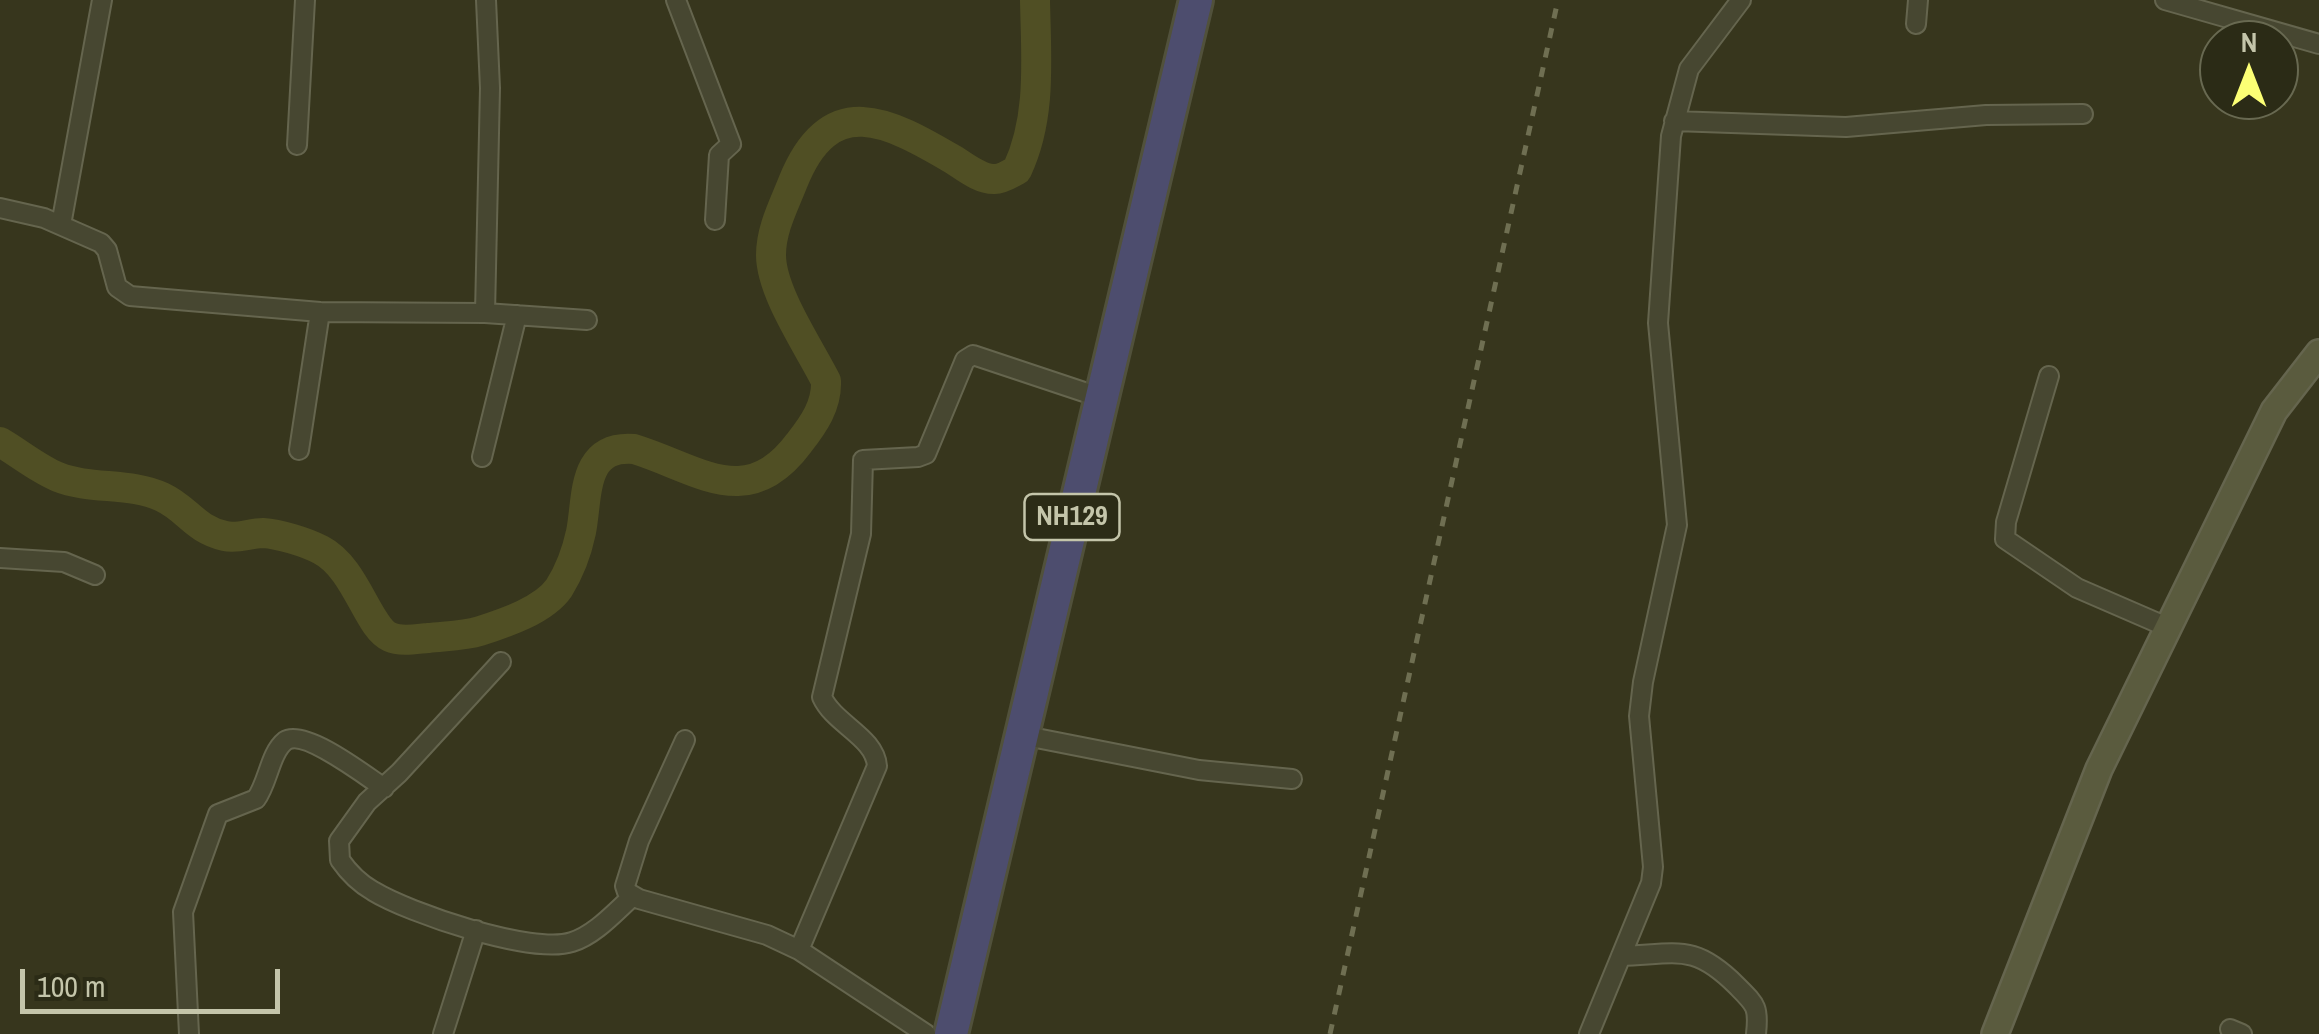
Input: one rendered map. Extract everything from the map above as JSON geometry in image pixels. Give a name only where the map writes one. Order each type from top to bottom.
[{"type":"highway","name":"NH129","points":[[951,1034],[1196,0]]},
{"type":"main road","points":[[1996,1034],[2098,769],[2274,411],[2317,360]]},
{"type":"street","points":[[61,225],[102,0]]},
{"type":"street","points":[[298,145],[306,0]]},
{"type":"street","points":[[485,313],[490,88],[486,0]]},
{"type":"street","points":[[676,0],[731,143],[719,155],[715,220]]},
{"type":"street","points":[[1589,1034],[1653,867],[1639,716],[1677,525],[1658,323],[1674,120],[1689,69],[1741,0]]},
{"type":"street","points":[[1916,24],[1918,0]]},
{"type":"street","points":[[2165,0],[2319,44]]},
{"type":"street","points":[[1674,120],[1846,128],[1986,115],[2083,114]]},
{"type":"street","points":[[0,208],[61,225],[106,247],[116,287],[130,296],[320,312],[485,313],[587,320]]},
{"type":"street","points":[[299,450],[320,312]]},
{"type":"street","points":[[482,457],[517,315]]},
{"type":"street","points":[[799,950],[877,766],[872,748],[836,719],[822,697],[861,534],[863,460],[926,454],[964,360],[973,355],[1102,398]]},
{"type":"street","points":[[2049,376],[2006,522],[2006,538],[2077,588],[2167,627]]},
{"type":"street","points":[[0,558],[64,562],[95,575]]},
{"type":"street","points":[[501,662],[349,824],[339,841],[340,860],[360,883],[390,901],[496,938],[560,945],[589,934],[633,896]]},
{"type":"street","points":[[1021,735],[1199,770],[1292,779]]},
{"type":"street","points":[[190,1034],[183,912],[218,814],[256,798],[277,753],[284,742],[292,739],[308,740],[384,788]]},
{"type":"street","points":[[685,740],[624,886],[633,896],[767,935],[799,950],[926,1034]]},
{"type":"street","points":[[444,1034],[476,930]]},
{"type":"street","points":[[1621,956],[1683,954],[1714,963],[1755,1004],[1756,1034]]},
{"type":"waterway","points":[[0,442],[58,477],[83,484],[137,489],[162,497],[214,533],[230,537],[269,534],[321,550],[343,570],[375,622],[394,639],[468,634],[512,620],[544,603],[563,582],[579,539],[590,476],[604,455],[634,449],[721,480],[741,481],[760,476],[780,464],[799,443],[819,414],[826,381],[777,286],[771,255],[779,217],[808,153],[824,134],[843,124],[863,122],[906,134],[990,179],[1017,170],[1034,108],[1035,0]]},
{"type":"railway","points":[[1330,1034],[1558,0]]}]
